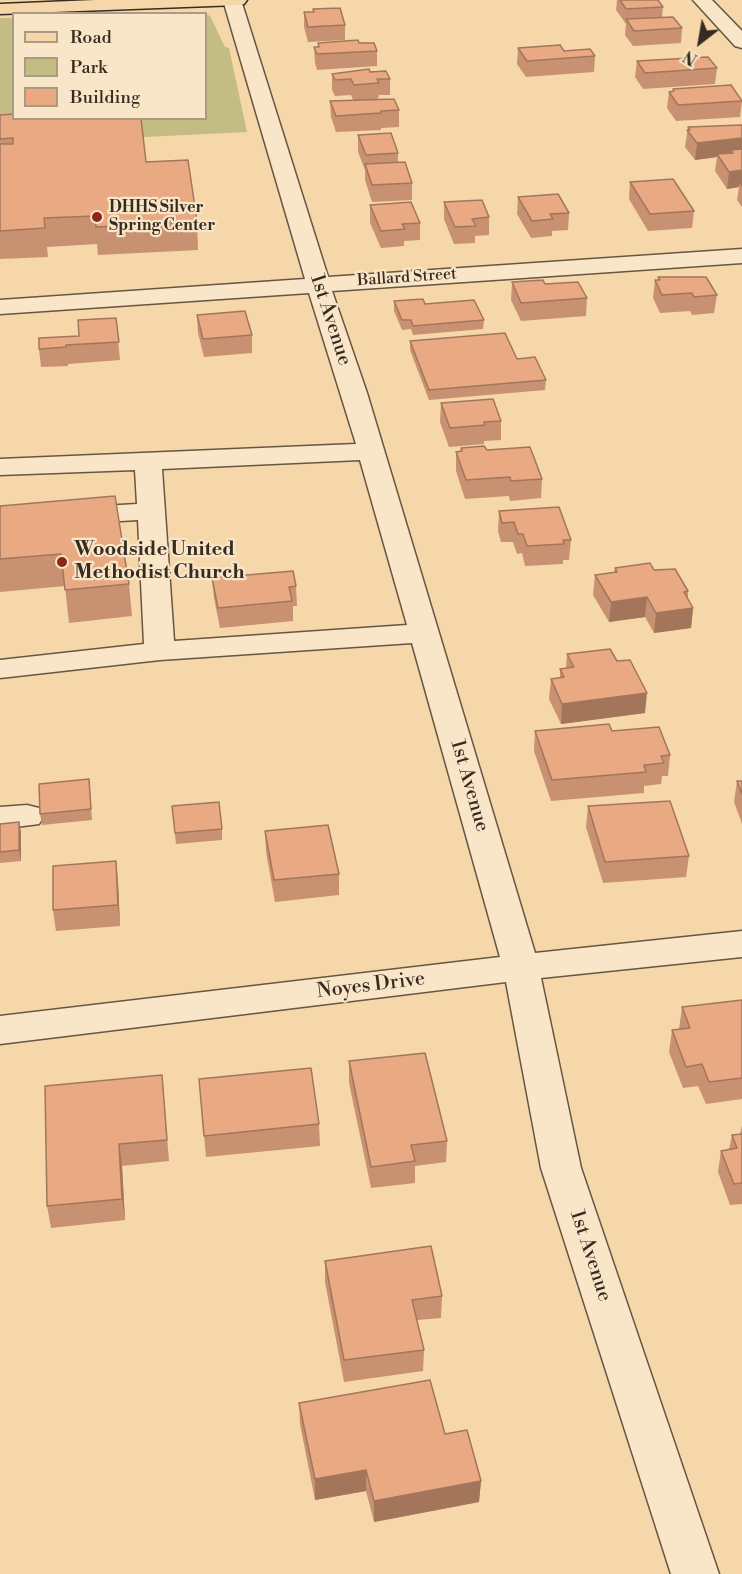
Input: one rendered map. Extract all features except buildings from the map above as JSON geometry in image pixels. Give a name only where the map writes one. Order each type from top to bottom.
[{"type":"main road","points":[[0,9],[238,0]]},
{"type":"street","name":"1st Avenue","points":[[232,0],[371,451],[521,967],[561,1168],[695,1574]]},
{"type":"street","points":[[702,0],[737,37]]},
{"type":"street","points":[[716,0],[737,37]]},
{"type":"street","name":"Ballard Street","points":[[0,307],[742,256]]},
{"type":"street","points":[[0,467],[371,451]]},
{"type":"street","points":[[148,461],[160,651]]},
{"type":"street","points":[[0,520],[152,511]]},
{"type":"street","points":[[0,669],[160,651],[424,633]]},
{"type":"street","name":"Noyes Drive","points":[[0,1030],[521,967],[742,944]]},
{"type":"green space","points":[[207,14],[210,16],[225,47],[229,48],[247,132],[0,144],[0,18],[12,18],[12,120],[207,120]]},
{"type":"place","name":"DHHS Silver Spring Center","points":[[97,217]]},
{"type":"place","name":"Woodside United Methodist Church","points":[[62,562]]}]
